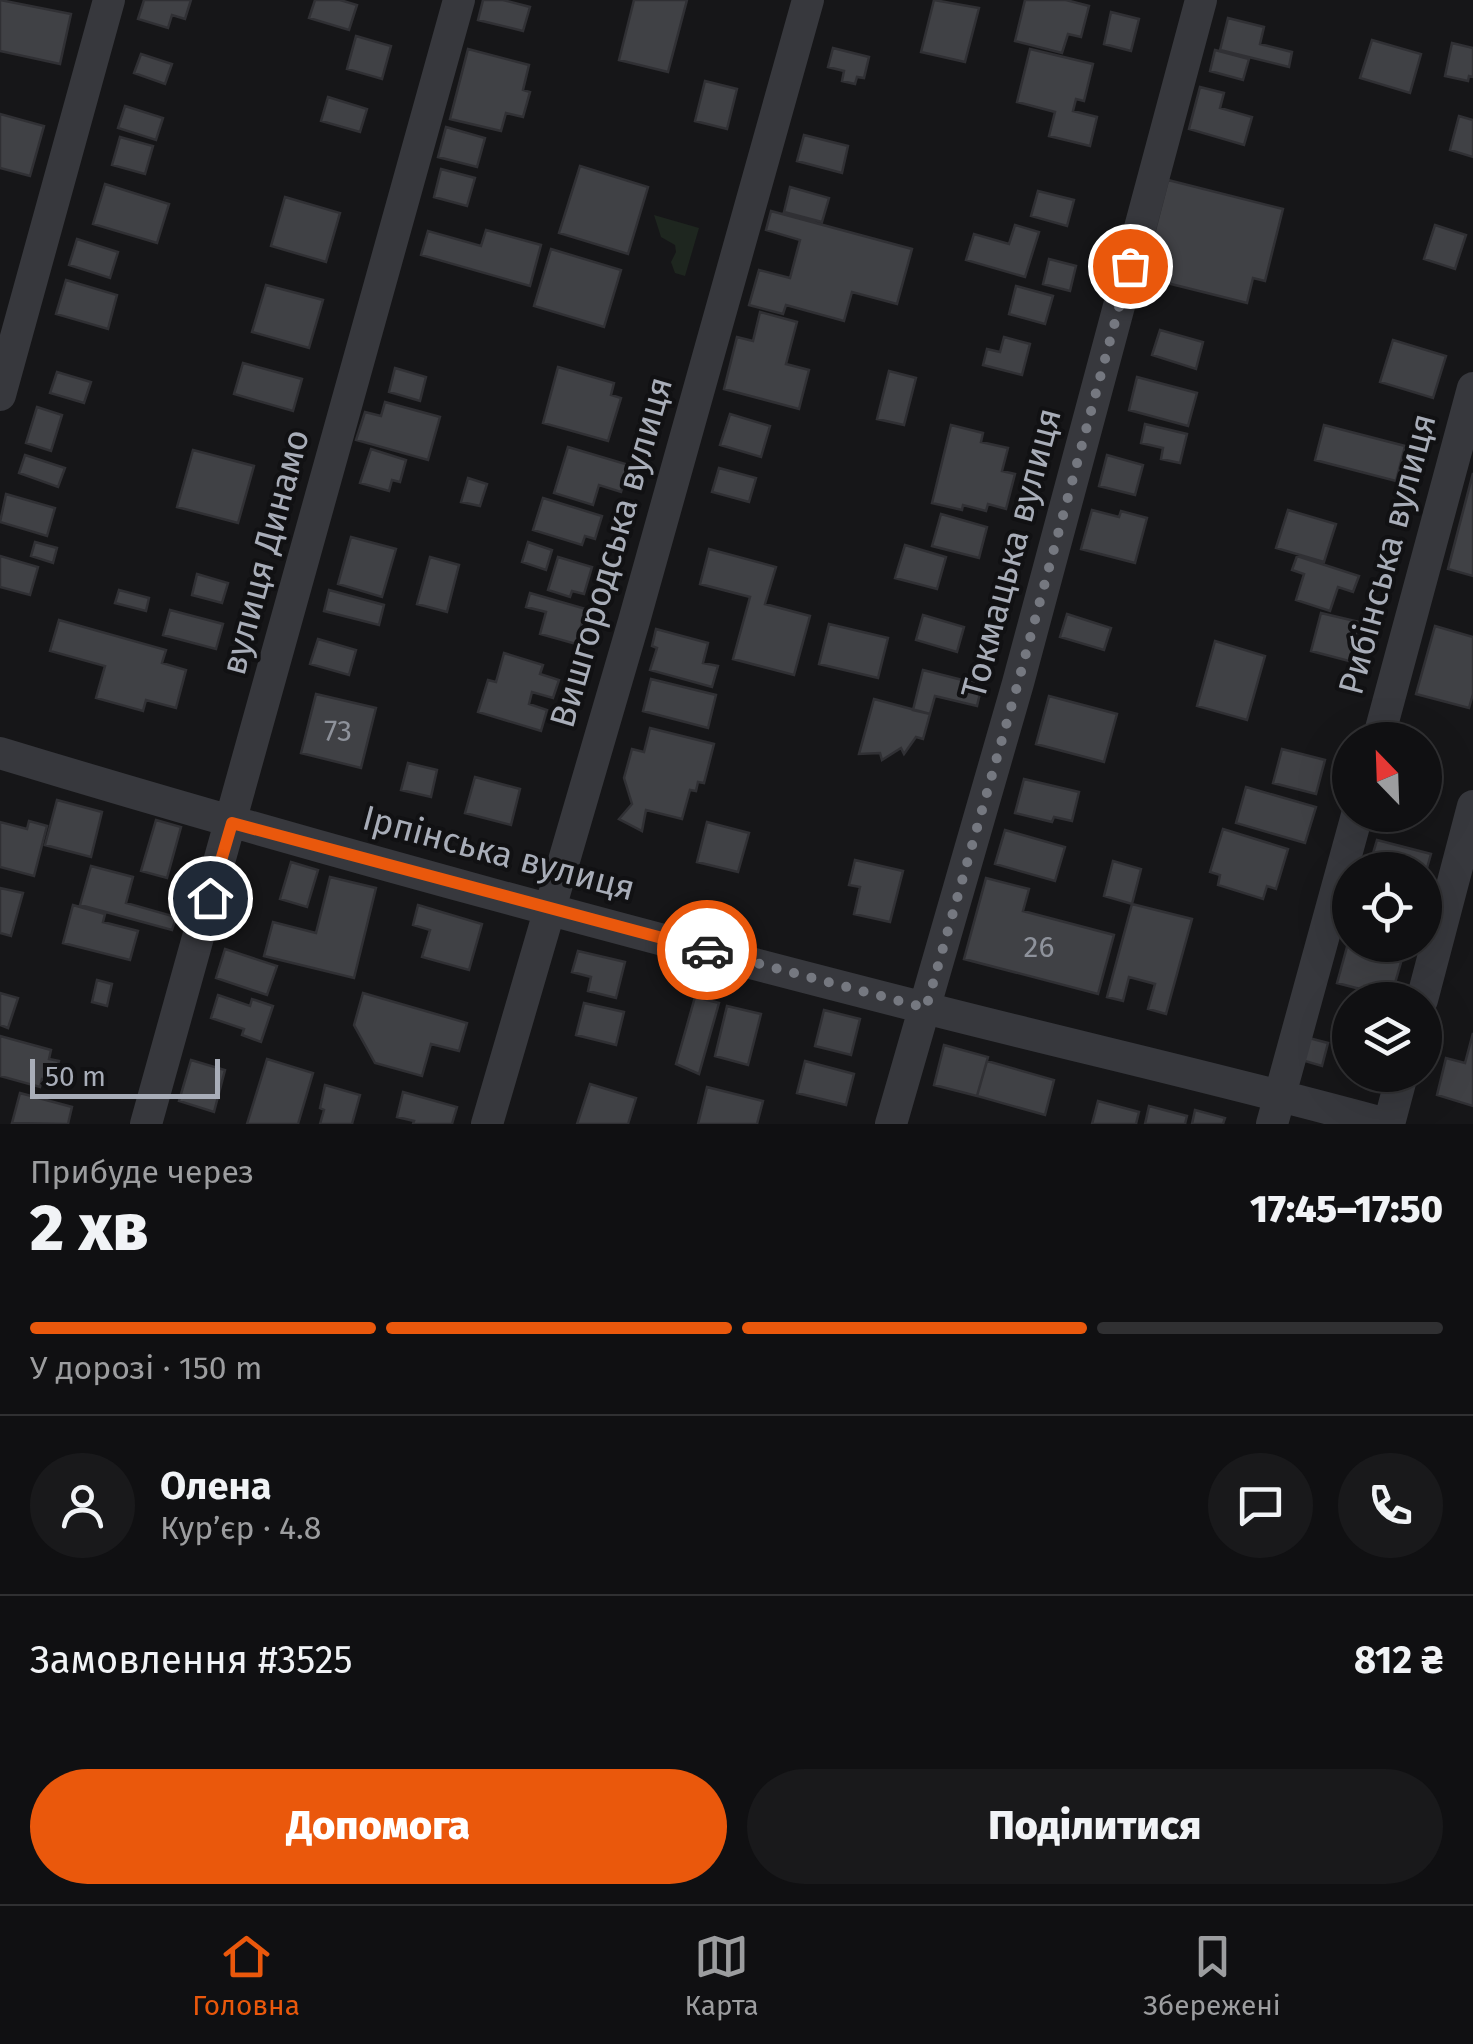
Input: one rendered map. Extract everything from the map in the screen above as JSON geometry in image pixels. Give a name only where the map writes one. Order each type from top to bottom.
[{"type":"street","points":[[0,396],[109,0]]},
{"type":"street","name":"вулиця Динамо","points":[[146,1124],[459,0]]},
{"type":"street","name":"Вишгородська вулиця","points":[[488,1124],[808,0]]},
{"type":"street","name":"Токмацька вулиця","points":[[891,1124],[1023,664],[1200,0]]},
{"type":"street","name":"Рибінська вулиця","points":[[1383,722],[1473,388]]},
{"type":"street","name":"Ірпінська вулиця","points":[[0,753],[232,823],[926,1008],[1276,1110],[1388,1124]]},
{"type":"street","points":[[1427,982],[1473,806]]},
{"type":"street","points":[[1276,1110],[1352,832]]},
{"type":"street","points":[[1388,1124],[1397,1092]]},
{"type":"shaded area","points":[[654,215],[699,228],[685,276],[675,273],[671,262],[675,245],[661,237]]},
{"type":"building","points":[[0,0],[71,14],[60,64],[0,51]]},
{"type":"building","points":[[144,0],[191,0],[185,19],[172,15],[168,28],[138,19]]},
{"type":"building","points":[[315,0],[357,5],[349,30],[309,18]]},
{"type":"building","points":[[483,0],[530,7],[523,31],[478,20]]},
{"type":"building","points":[[634,0],[687,0],[668,72],[619,60]]},
{"type":"building","points":[[934,0],[979,8],[965,62],[921,52]]},
{"type":"building","points":[[1025,0],[1066,0],[1089,6],[1081,37],[1068,34],[1062,53],[1015,41]]},
{"type":"building","points":[[1111,12],[1139,19],[1131,51],[1104,44]]},
{"type":"building","points":[[1228,18],[1264,27],[1260,44],[1292,52],[1289,67],[1220,50]]},
{"type":"building","points":[[356,36],[391,46],[382,79],[347,69]]},
{"type":"building","points":[[1372,40],[1421,54],[1410,93],[1360,78]]},
{"type":"building","points":[[1452,43],[1473,48],[1473,77],[1469,76],[1468,81],[1445,76]]},
{"type":"building","points":[[833,48],[869,57],[864,78],[857,77],[855,84],[842,81],[844,71],[828,67]]},
{"type":"building","points":[[468,49],[529,65],[523,90],[530,92],[523,117],[506,113],[501,131],[450,119]]},
{"type":"building","points":[[1030,49],[1093,64],[1084,101],[1076,99],[1073,111],[1097,117],[1090,146],[1049,136],[1055,112],[1017,102]]},
{"type":"building","points":[[1215,50],[1249,59],[1243,80],[1210,71]]},
{"type":"building","points":[[141,54],[172,64],[165,84],[134,73]]},
{"type":"building","points":[[705,81],[737,89],[727,129],[695,121]]},
{"type":"building","points":[[1200,87],[1224,93],[1220,108],[1252,117],[1244,145],[1189,129]]},
{"type":"building","points":[[328,97],[367,109],[360,132],[321,121]]},
{"type":"building","points":[[125,106],[163,118],[156,140],[118,128]]},
{"type":"building","points":[[0,114],[44,126],[30,176],[0,168]]},
{"type":"building","points":[[1459,116],[1473,120],[1473,157],[1450,150]]},
{"type":"building","points":[[446,127],[485,138],[477,167],[438,157]]},
{"type":"building","points":[[804,135],[848,146],[842,173],[797,161]]},
{"type":"building","points":[[120,137],[153,146],[145,174],[112,165]]},
{"type":"building","points":[[580,166],[648,187],[628,254],[559,233]]},
{"type":"building","points":[[441,169],[475,178],[467,206],[434,197]]},
{"type":"building","points":[[1168,180],[1283,209],[1265,281],[1253,278],[1247,303],[1143,277]]},
{"type":"building","points":[[105,184],[169,204],[157,243],[93,224]]},
{"type":"building","points":[[790,187],[829,198],[822,222],[784,212]]},
{"type":"building","points":[[1038,191],[1074,200],[1067,226],[1031,216]]},
{"type":"building","points":[[285,197],[340,213],[326,262],[271,246]]},
{"type":"building","points":[[771,211],[912,249],[897,304],[852,292],[844,321],[786,305],[783,314],[749,305],[759,270],[790,278],[800,240],[766,230]]},
{"type":"building","points":[[1015,225],[1039,232],[1025,277],[966,260],[974,234],[1009,244]]},
{"type":"building","points":[[1435,225],[1466,235],[1455,269],[1424,259]]},
{"type":"building","points":[[486,230],[541,245],[530,286],[421,255],[428,231],[481,246]]},
{"type":"building","points":[[77,239],[118,252],[110,278],[69,265]]},
{"type":"building","points":[[551,249],[621,270],[604,327],[534,306]]},
{"type":"building","points":[[1049,259],[1076,266],[1070,291],[1043,284]]},
{"type":"building","points":[[66,280],[117,295],[108,329],[56,314]]},
{"type":"building","points":[[266,285],[323,300],[309,348],[252,332]]},
{"type":"building","points":[[1016,286],[1053,296],[1045,324],[1009,314]]},
{"type":"building","points":[[760,312],[797,322],[786,364],[809,370],[799,409],[724,389],[737,337],[753,341]]},
{"type":"building","points":[[1160,330],[1203,342],[1196,369],[1152,355]]},
{"type":"building","points":[[1004,337],[1030,344],[1022,375],[983,365],[987,349],[1000,352]]},
{"type":"building","points":[[1393,340],[1446,356],[1433,398],[1380,382]]},
{"type":"building","points":[[243,363],[302,379],[293,411],[234,394]]},
{"type":"building","points":[[558,367],[614,383],[611,395],[621,398],[608,441],[543,423]]},
{"type":"building","points":[[395,368],[426,377],[420,401],[389,392]]},
{"type":"building","points":[[889,371],[916,378],[904,425],[877,419]]},
{"type":"building","points":[[57,372],[91,382],[84,403],[50,393]]},
{"type":"building","points":[[1137,377],[1197,393],[1188,426],[1129,410]]},
{"type":"building","points":[[385,402],[440,417],[428,460],[356,440],[365,412],[381,416]]},
{"type":"building","points":[[37,407],[62,415],[51,451],[26,443]]},
{"type":"building","points":[[730,414],[770,426],[761,457],[720,445]]},
{"type":"building","points":[[1145,424],[1187,434],[1180,463],[1161,459],[1163,448],[1141,443]]},
{"type":"building","points":[[951,425],[983,433],[981,442],[1008,448],[1002,471],[1015,474],[1006,509],[988,504],[986,511],[963,505],[962,510],[932,503]]},
{"type":"building","points":[[1324,425],[1405,446],[1396,481],[1315,460]]},
{"type":"building","points":[[568,447],[629,465],[621,492],[599,485],[593,505],[554,493]]},
{"type":"building","points":[[371,449],[406,460],[400,482],[392,480],[389,491],[360,483]]},
{"type":"building","points":[[193,450],[254,466],[238,523],[177,507]]},
{"type":"building","points":[[25,455],[65,468],[58,487],[19,473]]},
{"type":"building","points":[[1107,455],[1143,465],[1135,495],[1099,486]]},
{"type":"building","points":[[719,468],[756,478],[749,502],[712,492]]},
{"type":"building","points":[[1473,473],[1473,576],[1448,569]]},
{"type":"building","points":[[468,478],[487,484],[480,506],[461,502]]},
{"type":"building","points":[[6,494],[55,508],[47,536],[0,522]]},
{"type":"building","points":[[543,498],[602,516],[595,539],[585,536],[582,545],[533,530]]},
{"type":"building","points":[[1092,510],[1119,517],[1121,511],[1147,518],[1135,563],[1081,549]]},
{"type":"building","points":[[1288,510],[1336,524],[1324,562],[1276,548]]},
{"type":"building","points":[[941,514],[987,527],[979,558],[932,546]]},
{"type":"building","points":[[351,537],[396,549],[382,597],[338,584]]},
{"type":"building","points":[[35,542],[57,548],[53,563],[31,556]]},
{"type":"building","points":[[528,542],[552,550],[546,570],[522,562]]},
{"type":"building","points":[[905,545],[946,557],[937,589],[895,578]]},
{"type":"building","points":[[709,549],[776,567],[765,604],[810,616],[794,675],[733,659],[750,597],[700,584]]},
{"type":"building","points":[[0,556],[38,567],[30,595],[0,587]]},
{"type":"building","points":[[1297,556],[1359,576],[1353,592],[1338,587],[1330,611],[1296,600],[1304,574],[1292,570]]},
{"type":"building","points":[[430,557],[459,565],[447,612],[417,604]]},
{"type":"building","points":[[558,557],[592,567],[584,594],[572,591],[570,597],[548,590]]},
{"type":"building","points":[[197,574],[228,583],[222,603],[192,595]]},
{"type":"building","points":[[119,590],[149,598],[146,611],[115,603]]},
{"type":"building","points":[[329,590],[384,605],[379,625],[324,611]]},
{"type":"building","points":[[530,593],[586,609],[576,644],[540,634],[546,612],[526,607]]},
{"type":"building","points":[[170,610],[223,624],[216,649],[163,635]]},
{"type":"building","points":[[1321,613],[1359,622],[1349,661],[1311,651]]},
{"type":"building","points":[[1067,614],[1111,628],[1104,650],[1060,637]]},
{"type":"building","points":[[923,615],[964,627],[957,652],[916,640]]},
{"type":"building","points":[[59,620],[166,650],[162,663],[186,670],[176,708],[146,700],[143,711],[96,698],[105,666],[50,651]]},
{"type":"building","points":[[829,624],[888,638],[878,678],[819,664]]},
{"type":"building","points":[[1435,626],[1473,637],[1473,694],[1469,708],[1416,694]]},
{"type":"building","points":[[656,629],[708,643],[703,663],[718,666],[712,687],[650,670],[657,648],[652,646]]},
{"type":"building","points":[[318,639],[356,650],[349,675],[310,664]]},
{"type":"building","points":[[1215,641],[1265,656],[1247,720],[1197,706]]},
{"type":"building","points":[[504,653],[543,665],[540,674],[559,680],[553,698],[532,692],[529,704],[547,710],[541,731],[478,712],[488,680],[496,682]]},
{"type":"building","points":[[923,670],[982,685],[977,706],[935,696],[930,714],[913,710]]},
{"type":"building","points":[[651,679],[716,695],[708,728],[643,711]]},
{"type":"building","points":[[316,694],[376,708],[361,768],[301,753]]},
{"type":"building","points":[[1049,696],[1117,714],[1104,762],[1036,744]]},
{"type":"building","points":[[874,699],[930,714],[923,739],[916,737],[904,754],[901,748],[882,760],[880,753],[859,754]]},
{"type":"building","points":[[650,728],[714,744],[704,783],[698,782],[696,791],[690,790],[682,819],[646,810],[642,831],[619,819],[632,804],[624,778],[632,749],[644,752]]},
{"type":"building","points":[[1282,749],[1325,760],[1316,794],[1273,783]]},
{"type":"building","points":[[408,763],[437,770],[431,797],[401,790]]},
{"type":"building","points":[[475,777],[520,789],[511,825],[465,813]]},
{"type":"building","points":[[1024,779],[1079,792],[1072,821],[1054,817],[1052,822],[1015,813]]},
{"type":"building","points":[[1246,787],[1316,807],[1305,843],[1236,823]]},
{"type":"building","points":[[57,800],[102,812],[91,857],[45,845]]},
{"type":"building","points":[[156,820],[181,827],[167,878],[141,871]]},
{"type":"building","points":[[29,821],[47,826],[34,876],[0,867],[0,822],[27,829]]},
{"type":"building","points":[[707,822],[749,833],[738,872],[697,862]]},
{"type":"building","points":[[1223,829],[1288,849],[1276,889],[1267,886],[1263,899],[1218,885],[1220,875],[1210,872]]},
{"type":"building","points":[[1005,830],[1065,847],[1055,881],[995,864]]},
{"type":"building","points":[[1377,840],[1423,852],[1373,852]]},
{"type":"building","points":[[855,860],[903,871],[890,922],[854,914],[860,887],[849,885]]},
{"type":"building","points":[[1113,861],[1141,869],[1132,904],[1104,896]]},
{"type":"building","points":[[291,862],[318,870],[307,907],[280,899]]},
{"type":"building","points":[[91,866],[133,877],[126,903],[176,917],[172,930],[80,905]]},
{"type":"building","points":[[330,877],[376,888],[354,978],[264,956],[273,922],[316,933]]},
{"type":"building","points":[[986,878],[1029,889],[1023,911],[1114,935],[1098,994],[964,959]]},
{"type":"building","points":[[0,888],[23,893],[11,936],[0,933]]},
{"type":"building","points":[[1132,904],[1192,919],[1166,1014],[1148,1009],[1155,984],[1129,977],[1123,1001],[1107,997]]},
{"type":"building","points":[[73,905],[105,914],[103,922],[138,931],[130,960],[63,943]]},
{"type":"building","points":[[418,905],[482,924],[469,970],[422,957],[430,930],[413,925]]},
{"type":"building","points":[[225,949],[277,966],[267,995],[216,978]]},
{"type":"building","points":[[578,951],[625,962],[616,998],[588,991],[591,977],[572,972]]},
{"type":"building","points":[[1343,962],[1401,962],[1395,982],[1337,982]]},
{"type":"building","points":[[97,980],[112,984],[107,1006],[92,1002]]},
{"type":"building","points":[[0,993],[18,998],[8,1028],[0,1025]]},
{"type":"building","points":[[363,993],[467,1023],[459,1051],[431,1044],[422,1076],[375,1063],[354,1025]]},
{"type":"building","points":[[218,995],[250,1006],[252,999],[273,1006],[261,1042],[242,1035],[244,1029],[211,1018]]},
{"type":"building","points":[[695,997],[719,1003],[699,1074],[676,1064]]},
{"type":"building","points":[[584,1003],[624,1012],[616,1045],[576,1035]]},
{"type":"building","points":[[727,1006],[761,1014],[748,1065],[715,1056]]},
{"type":"building","points":[[824,1010],[860,1019],[851,1055],[815,1046]]},
{"type":"building","points":[[1473,1033],[1473,1106],[1437,1095],[1442,1092],[1446,1058],[1465,1063]]},
{"type":"building","points":[[0,1036],[51,1050],[49,1059],[59,1061],[54,1082],[42,1079],[40,1087],[0,1076]]},
{"type":"building","points":[[1305,1037],[1328,1043],[1322,1066],[1298,1059]]},
{"type":"building","points":[[944,1045],[988,1057],[977,1096],[934,1085]]},
{"type":"building","points":[[267,1059],[313,1073],[298,1124],[247,1124]]},
{"type":"building","points":[[191,1060],[225,1070],[214,1112],[179,1101]]},
{"type":"building","points":[[805,1061],[854,1074],[846,1105],[797,1093]]},
{"type":"building","points":[[987,1061],[1054,1080],[1045,1115],[977,1096]]},
{"type":"building","points":[[590,1084],[636,1098],[628,1124],[577,1124]]},
{"type":"building","points":[[325,1085],[360,1095],[352,1124],[320,1124]]},
{"type":"building","points":[[707,1087],[763,1101],[757,1124],[698,1124]]},
{"type":"building","points":[[403,1092],[457,1107],[452,1124],[413,1124],[414,1121],[397,1117]]},
{"type":"building","points":[[20,1093],[72,1107],[68,1124],[12,1123]]},
{"type":"building","points":[[1098,1101],[1139,1112],[1136,1124],[1092,1124]]},
{"type":"building","points":[[1149,1106],[1187,1116],[1185,1124],[1145,1124]]},
{"type":"building","points":[[1195,1110],[1225,1118],[1223,1124],[1192,1124]]},
{"type":"way so far","points":[[707,950],[926,1008],[1130,266]]},
{"type":"route","points":[[210,898],[232,823],[707,950]]}]
